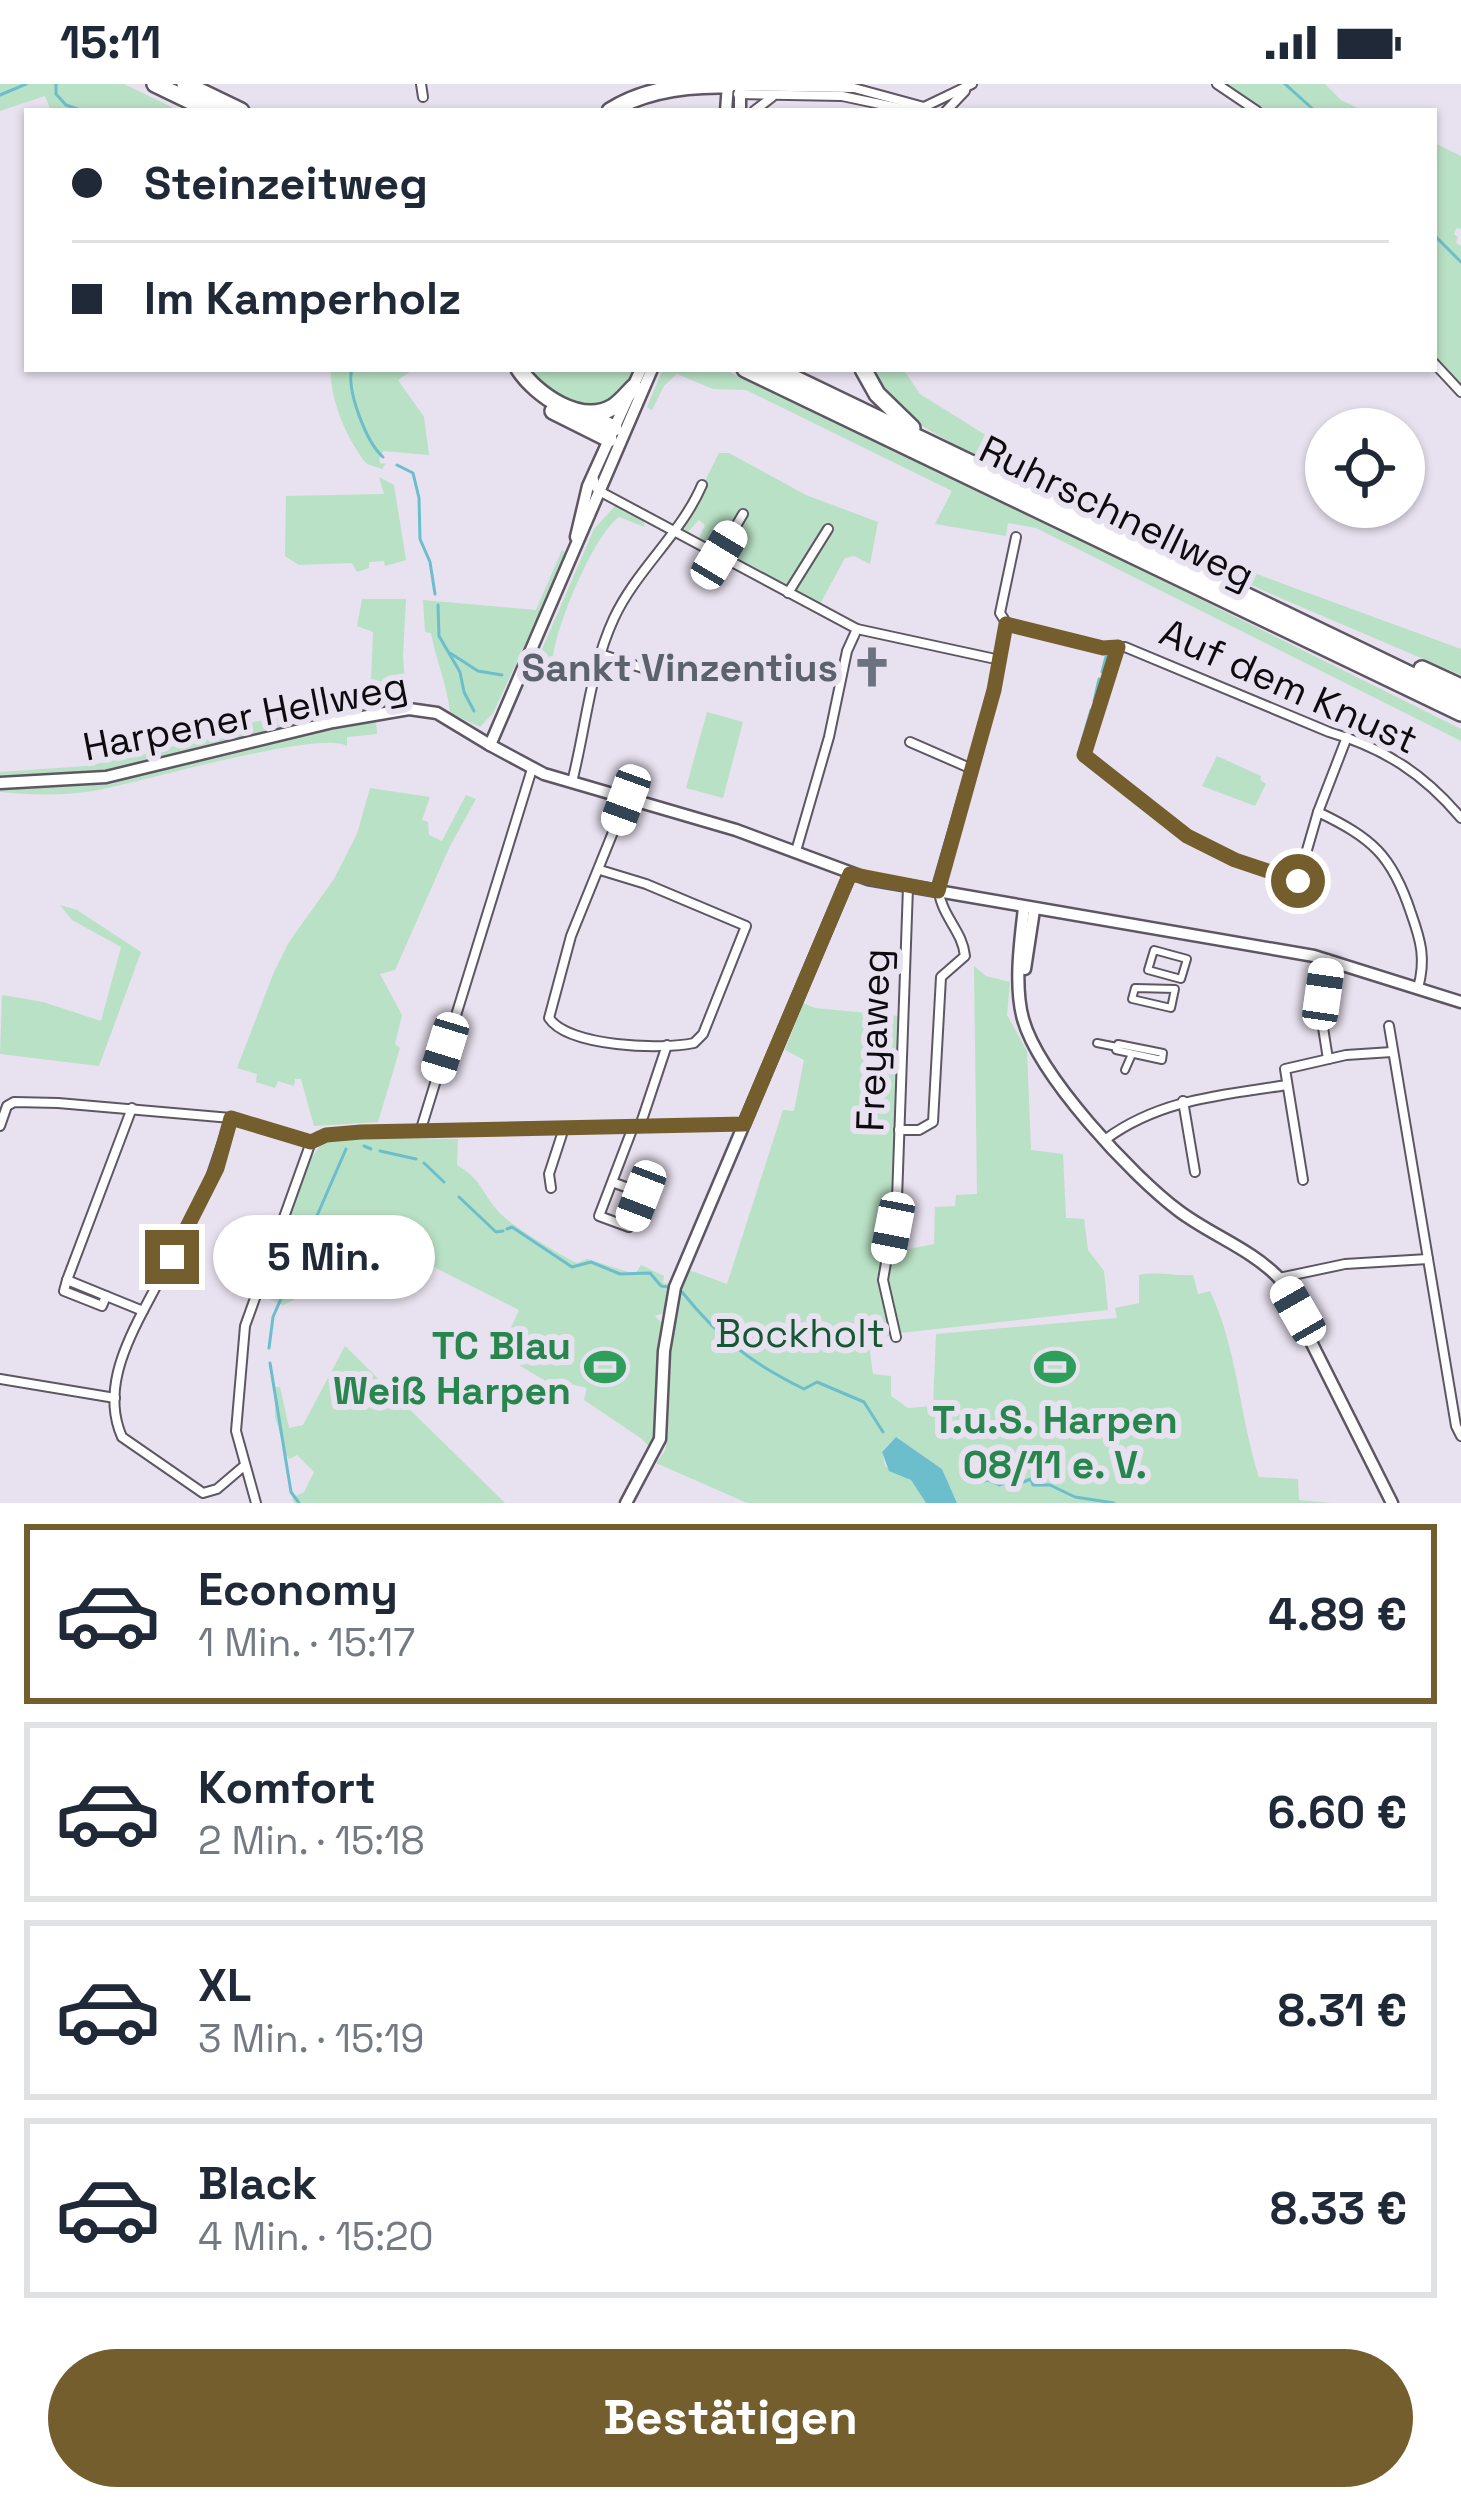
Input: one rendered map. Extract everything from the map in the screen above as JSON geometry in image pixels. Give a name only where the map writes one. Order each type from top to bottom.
[{"type":"highway","points":[[155,84],[205,108]]},
{"type":"highway","points":[[185,84],[235,108]]},
{"type":"highway","points":[[616,108],[645,94],[677,87],[735,87]]},
{"type":"highway","points":[[510,372],[538,403],[616,433]]},
{"type":"highway","points":[[522,372],[537,389],[616,433]]},
{"type":"highway","name":"Ruhrschnellweg","points":[[751,372],[1458,708]]},
{"type":"highway","name":"Ruhrschnellweg","points":[[781,372],[1242,594],[1458,708]]},
{"type":"highway","points":[[865,372],[888,407],[944,450]]},
{"type":"highway","points":[[573,410],[602,412],[634,387]]},
{"type":"highway","points":[[1242,594],[1318,622],[1461,687]]},
{"type":"street","points":[[421,84],[423,97]]},
{"type":"street","points":[[921,108],[973,84]]},
{"type":"street","points":[[949,108],[973,84]]},
{"type":"street","points":[[1217,84],[1253,108]]},
{"type":"street","points":[[735,87],[854,88],[916,108]]},
{"type":"street","points":[[735,87],[776,95],[842,95],[914,108]]},
{"type":"street","points":[[758,108],[776,95]]},
{"type":"street","points":[[1437,366],[1461,392]]},
{"type":"street","points":[[490,745],[601,492],[639,372]]},
{"type":"street","points":[[571,557],[593,474],[650,372]]},
{"type":"street","points":[[593,474],[601,492],[856,629],[1000,660]]},
{"type":"street","points":[[572,783],[600,654],[631,587],[702,485]]},
{"type":"street","points":[[581,511],[589,497],[601,492]]},
{"type":"street","points":[[719,555],[743,514]]},
{"type":"street","points":[[788,592],[828,529]]},
{"type":"street","points":[[899,1130],[919,1130],[933,1122],[941,977],[965,956],[964,945],[939,904],[938,891],[1000,660],[1006,624],[1000,613],[1016,536]]},
{"type":"street","name":"Auf dem Knust","points":[[1006,624],[1164,661],[1347,737],[1401,761],[1429,782],[1461,818]]},
{"type":"street","points":[[796,851],[856,629]]},
{"type":"street","points":[[1118,647],[1084,755],[1187,836],[1235,860],[1298,881],[1347,737]]},
{"type":"street","points":[[600,654],[650,670],[748,676]]},
{"type":"street","name":"Harpener Hellweg","points":[[0,783],[106,777],[333,722],[408,709],[437,713],[532,769],[796,851],[850,874],[1328,959],[1461,1002]]},
{"type":"street","points":[[910,742],[972,769]]},
{"type":"street","points":[[420,1132],[532,769]]},
{"type":"street","points":[[600,870],[746,926],[703,1034],[687,1045],[578,1037],[557,1029],[549,1018],[590,882],[600,870],[626,800]]},
{"type":"street","points":[[1318,812],[1361,834],[1396,872],[1422,946],[1425,963],[1418,988]]},
{"type":"street","points":[[626,1503],[660,1439],[664,1351],[675,1287],[850,874]]},
{"type":"street","name":"Freyaweg","points":[[896,1337],[883,1280],[897,1199],[908,886]]},
{"type":"street","points":[[1029,909],[1022,1013],[1036,1051],[1106,1138],[1169,1203],[1258,1259],[1279,1278],[1392,1503]]},
{"type":"street","points":[[1174,989],[1135,988],[1132,999],[1171,1008],[1187,959],[1154,950],[1148,970],[1178,978]]},
{"type":"street","points":[[1328,959],[1321,1015],[1328,1059]]},
{"type":"street","points":[[1389,1026],[1461,1436]]},
{"type":"street","points":[[1097,1043],[1163,1053],[1162,1060],[1116,1051],[1117,1047]]},
{"type":"street","points":[[612,1182],[642,1193],[629,1227],[599,1216],[612,1182],[636,1127],[667,1045]]},
{"type":"street","points":[[1303,1180],[1286,1069],[1392,1052]]},
{"type":"street","points":[[1125,1070],[1132,1054]]},
{"type":"street","points":[[1106,1138],[1144,1114],[1183,1101],[1287,1085]]},
{"type":"street","points":[[1183,1101],[1195,1172]]},
{"type":"street","points":[[0,1126],[7,1106],[14,1102],[231,1118],[315,1139],[744,1124]]},
{"type":"street","points":[[131,1108],[67,1280],[143,1311]]},
{"type":"street","points":[[231,1118],[206,1192],[122,1352],[115,1398],[117,1423],[125,1441],[195,1490],[218,1490],[244,1466]]},
{"type":"street","points":[[551,1188],[550,1174],[564,1128]]},
{"type":"street","points":[[256,1503],[236,1415],[245,1326],[315,1139]]},
{"type":"street","points":[[1279,1278],[1345,1264],[1428,1258]]},
{"type":"street","points":[[0,1379],[115,1398]]},
{"type":"green space","points":[[0,84],[124,84],[174,108],[50,108],[45,96],[0,111]]},
{"type":"green space","points":[[1224,84],[1325,84],[1358,108],[1260,108]]},
{"type":"green space","points":[[1437,144],[1461,156],[1461,229],[1454,234],[1461,246],[1461,387],[1437,359]]},
{"type":"green space","points":[[331,372],[410,372],[398,380],[424,417],[429,455],[383,451],[379,460],[386,463],[382,469],[367,464],[341,419]]},
{"type":"green space","points":[[528,372],[634,372],[624,388],[598,406],[583,406],[554,394]]},
{"type":"green space","points":[[662,372],[729,372],[1461,729],[1461,741],[1036,528],[1008,523],[1006,536],[935,524],[952,491],[746,390],[713,389],[677,374],[664,386],[652,410],[647,407]]},
{"type":"green space","points":[[872,372],[905,372],[920,394],[1053,477],[1262,576],[1461,649],[1461,675],[1271,594],[980,459],[913,421],[884,396]]},
{"type":"green space","points":[[719,453],[729,453],[806,495],[878,522],[870,564],[854,556],[845,558],[820,604],[699,538],[705,525],[699,520],[687,533],[681,529]]},
{"type":"green space","points":[[379,477],[394,485],[406,560],[385,566],[384,561],[369,562],[369,568],[357,572],[352,563],[299,565],[285,556],[286,496],[384,494]]},
{"type":"green space","points":[[615,506],[643,521],[645,527],[619,517],[609,527],[577,584],[553,660],[544,660],[523,693],[594,529]]},
{"type":"green space","points":[[562,550],[567,554],[493,713],[480,727],[450,713],[431,633],[425,632],[423,600],[536,610]]},
{"type":"green space","points":[[362,599],[406,599],[406,704],[287,726],[105,771],[0,777],[0,772],[86,766],[154,752],[246,723],[370,704],[373,632],[357,626]]},
{"type":"green space","points":[[707,712],[743,722],[723,798],[686,788]]},
{"type":"green space","points":[[376,720],[377,734],[347,737],[347,746],[330,743],[266,751],[81,793],[0,792],[0,788],[112,782],[315,729]]},
{"type":"green space","points":[[1217,756],[1261,776],[1266,784],[1255,806],[1202,786]]},
{"type":"green space","points":[[370,788],[430,797],[422,820],[428,822],[429,835],[442,841],[466,795],[476,799],[395,970],[380,974],[402,1015],[395,1044],[400,1048],[378,1122],[314,1126],[301,1079],[295,1079],[294,1086],[278,1081],[275,1088],[256,1082],[257,1074],[237,1068],[289,942],[334,879],[357,834]]},
{"type":"green space","points":[[60,905],[77,910],[141,952],[99,1066],[0,1054],[2,995],[43,1002],[101,1021],[121,947],[72,920]]},
{"type":"green space","points":[[974,966],[986,976],[1010,982],[1007,1015],[1027,1051],[1031,1150],[1063,1154],[1066,1218],[1084,1219],[1088,1250],[1104,1271],[1108,1310],[900,1333],[887,1292],[890,1253],[934,1244],[935,1207],[955,1206],[956,1195],[977,1194]]},
{"type":"green space","name":"Bockholt","points":[[803,1003],[899,1016],[891,1198],[880,1279],[891,1336],[868,1337],[873,1374],[891,1376],[891,1396],[908,1408],[933,1406],[936,1334],[1117,1318],[1115,1308],[1139,1303],[1139,1275],[1193,1275],[1198,1294],[1210,1291],[1219,1313],[1259,1477],[1298,1479],[1299,1500],[1333,1503],[957,1503],[942,1469],[896,1437],[882,1451],[885,1466],[911,1480],[926,1503],[747,1503],[656,1463],[665,1451],[668,1434],[672,1331],[662,1444],[669,1338],[675,1304],[689,1270],[727,1284],[783,1110],[794,1111],[804,1060],[785,1050]]},
{"type":"green space","points":[[340,1138],[458,1139],[457,1165],[473,1177],[502,1215],[527,1234],[577,1263],[587,1259],[635,1274],[641,1265],[664,1276],[663,1283],[670,1284],[664,1313],[655,1316],[664,1326],[656,1440],[651,1449],[584,1400],[587,1388],[566,1383],[554,1386],[499,1353],[519,1310],[339,1219],[319,1260],[311,1298],[302,1296],[283,1305],[262,1296],[305,1166],[323,1142]]},
{"type":"green space","points":[[345,1346],[505,1503],[294,1503],[292,1498],[304,1492],[314,1472],[297,1455],[289,1459],[286,1454],[275,1417],[275,1387],[280,1387],[289,1428],[303,1425]]},
{"type":"water","points":[[896,1437],[942,1469],[957,1503],[926,1503],[911,1480],[889,1471],[882,1452]]},
{"type":"waterway","points":[[0,95],[26,84]]},
{"type":"waterway","points":[[56,84],[56,94],[74,108]]},
{"type":"waterway","points":[[1285,84],[1312,108]]},
{"type":"waterway","points":[[1437,238],[1461,262]]},
{"type":"waterway","points":[[352,372],[359,415],[383,457]]},
{"type":"waterway","points":[[397,465],[413,473],[420,539],[435,594]]},
{"type":"waterway","points":[[438,605],[439,636],[460,672],[474,711]]},
{"type":"waterway","points":[[450,653],[478,671],[502,675]]},
{"type":"waterway","points":[[1102,672],[1106,657]]},
{"type":"waterway","points":[[1094,701],[1099,679]]},
{"type":"waterway","points":[[1082,741],[1091,710]]},
{"type":"waterway","points":[[364,1146],[371,1149]]},
{"type":"waterway","points":[[269,1348],[273,1317],[346,1149]]},
{"type":"waterway","points":[[380,1151],[416,1159]]},
{"type":"waterway","points":[[424,1163],[444,1182]]},
{"type":"waterway","points":[[459,1197],[496,1232],[503,1231]]},
{"type":"waterway","points":[[507,1229],[512,1227],[572,1267],[591,1262],[620,1274],[650,1273],[668,1287]]},
{"type":"waterway","points":[[682,1292],[752,1359],[804,1389],[817,1382],[864,1402],[883,1432]]},
{"type":"waterway","points":[[270,1363],[291,1492],[299,1503]]},
{"type":"waterway","points":[[976,1483],[1018,1484],[1031,1479],[1033,1485],[1050,1485],[1075,1497],[1114,1503]]},
{"type":"place","name":"Sankt Vinzentius","points":[[872,667]]},
{"type":"place","name":"TC Blau Weiß Harpen","points":[[605,1367]]},
{"type":"place","name":"T.u.S. Harpen 08/11 e. V.","points":[[1055,1367]]},
{"type":"route","points":[[172,1257],[217,1168],[231,1118],[311,1142],[326,1135],[361,1132],[744,1124],[850,874],[938,891],[994,690],[1006,624],[1103,648],[1118,647],[1084,755],[1175,829],[1235,860],[1298,881]]}]
